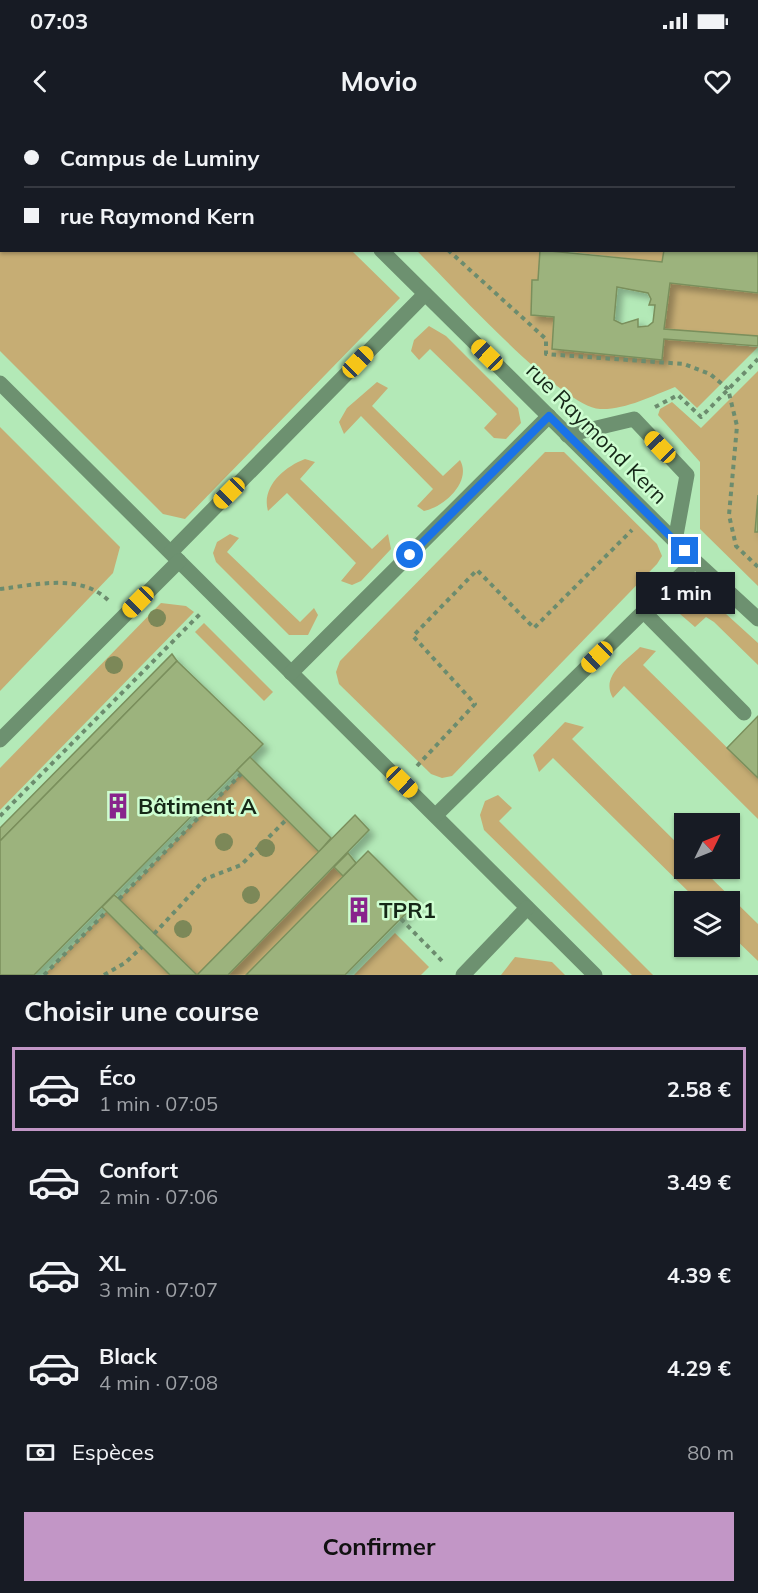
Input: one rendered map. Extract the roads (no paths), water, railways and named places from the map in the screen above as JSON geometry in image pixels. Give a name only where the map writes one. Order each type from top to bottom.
[{"type":"street","name":"rue Raymond Kern","points":[[383,252],[695,561],[758,619]]},
{"type":"street","points":[[0,740],[425,294]]},
{"type":"street","points":[[0,383],[595,975]]},
{"type":"street","points":[[291,673],[549,416]]},
{"type":"street","points":[[567,435],[634,418],[687,475],[675,541]]},
{"type":"street","points":[[436,815],[695,561]]},
{"type":"street","points":[[644,612],[744,713]]},
{"type":"street","points":[[463,975],[527,908]]},
{"type":"place","name":"Bâtiment A","points":[[118,806]]},
{"type":"place","name":"TPR1","points":[[359,910]]}]
